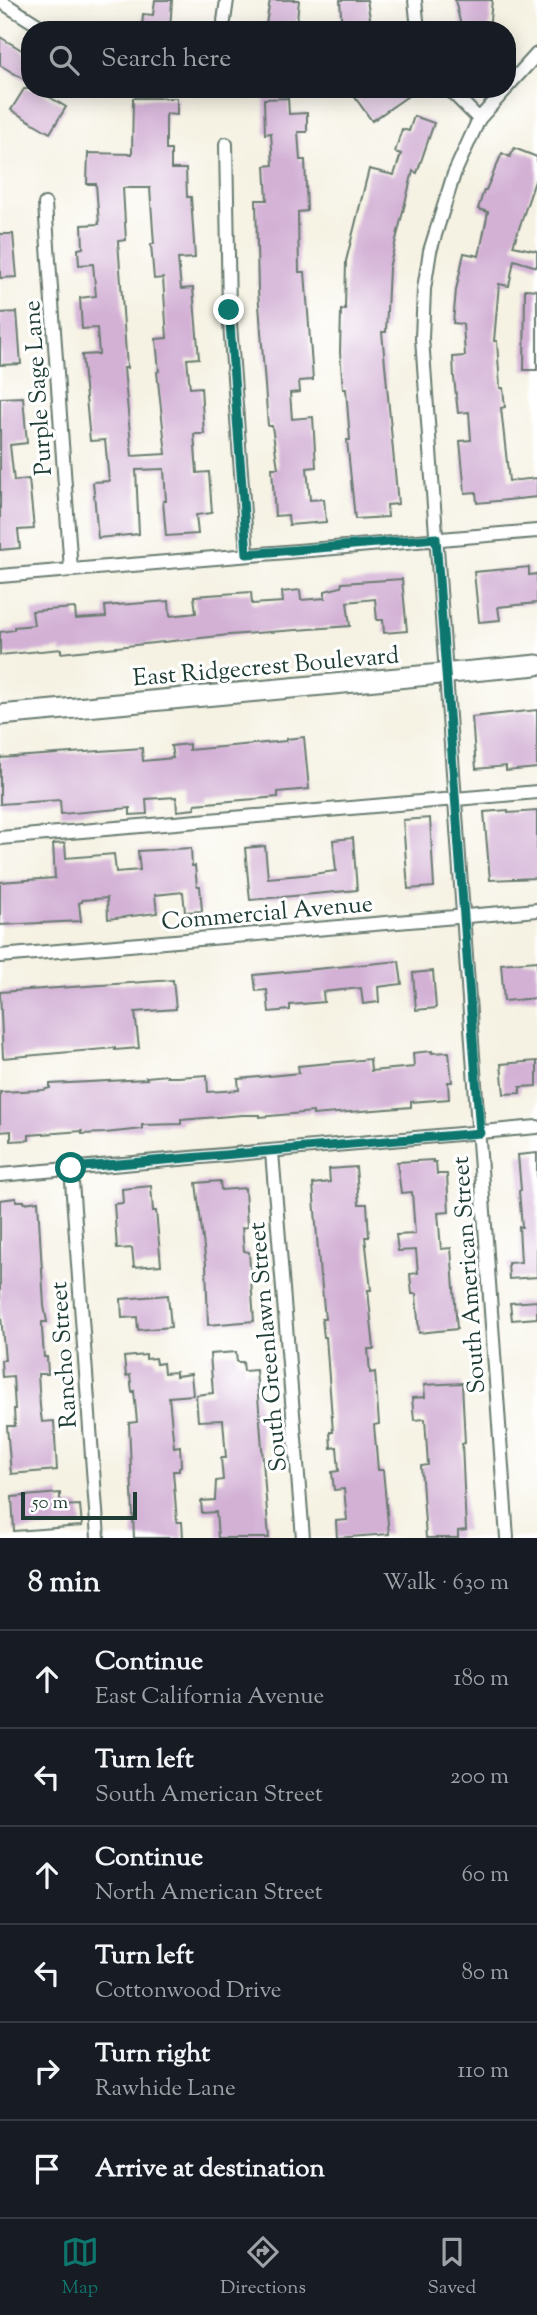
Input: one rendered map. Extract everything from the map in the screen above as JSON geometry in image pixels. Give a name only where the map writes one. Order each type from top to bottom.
[{"type":"main road","name":"East Ridgecrest Boulevard","points":[[0,715],[537,665]]},
{"type":"street","points":[[224,21],[227,0]]},
{"type":"street","points":[[415,0],[417,21]]},
{"type":"street","points":[[0,1],[32,21]]},
{"type":"street","name":"South American Street","points":[[516,77],[537,54]]},
{"type":"street","points":[[458,98],[479,119]]},
{"type":"street","name":"South American Street","points":[[497,98],[479,119],[454,174],[430,251],[424,289],[422,338],[507,1538]]},
{"type":"street","points":[[226,144],[229,310],[247,554]]},
{"type":"street","name":"Purple Sage Lane","points":[[45,204],[71,570]]},
{"type":"street","points":[[0,576],[537,531]]},
{"type":"street","points":[[0,838],[537,792]]},
{"type":"street","name":"Commercial Avenue","points":[[0,956],[537,909]]},
{"type":"street","points":[[0,1175],[537,1127]]},
{"type":"street","name":"South Greenlawn Street","points":[[272,1152],[303,1538]]},
{"type":"street","name":"Rancho Street","points":[[71,1168],[98,1538]]},
{"type":"building","points":[[155,0],[172,0],[171,21],[143,21],[143,14],[153,15]]},
{"type":"building","points":[[270,0],[299,0],[297,21],[266,21]]},
{"type":"building","points":[[340,0],[367,0],[370,21],[341,21]]},
{"type":"building","points":[[455,0],[492,0],[490,21],[460,21]]},
{"type":"building","points":[[0,37],[21,50],[21,78],[0,65]]},
{"type":"building","points":[[21,94],[21,98],[51,98],[66,107],[50,133],[11,110]]},
{"type":"building","points":[[133,98],[177,98],[177,115],[166,114],[166,150],[171,150],[171,169],[186,169],[187,197],[191,197],[195,258],[178,259],[181,289],[193,288],[199,358],[187,359],[190,388],[201,387],[204,434],[194,434],[197,473],[209,472],[212,513],[196,515],[198,534],[166,536],[164,469],[136,470],[139,534],[98,538],[93,482],[109,481],[105,440],[90,441],[82,355],[99,354],[97,328],[82,329],[80,298],[96,296],[93,264],[79,265],[78,249],[83,248],[82,225],[99,224],[96,184],[87,184],[88,153],[132,154]],"holes":[[[123,188],[150,188],[154,279],[163,278],[167,338],[156,339],[166,454],[132,456],[124,368],[127,368],[118,241],[126,240]]]},
{"type":"building","points":[[288,98],[289,114],[307,113],[307,132],[298,132],[300,160],[305,160],[307,211],[298,212],[299,272],[305,272],[313,380],[299,381],[300,392],[290,393],[292,419],[313,417],[316,467],[307,468],[310,500],[324,499],[326,522],[289,525],[288,515],[275,516],[272,468],[278,468],[272,426],[268,426],[258,291],[256,200],[267,200],[265,166],[273,165],[271,133],[265,134],[264,99]]},
{"type":"building","points":[[355,98],[405,98],[372,121]]},
{"type":"building","points":[[414,116],[434,123],[417,173],[413,171],[389,268],[386,332],[382,332],[398,504],[387,505],[388,517],[355,519],[347,440],[350,440],[346,389],[343,389],[340,352],[341,310],[345,310],[346,261],[369,169],[394,175],[401,154],[395,152],[402,129],[409,131]]},
{"type":"building","points":[[514,148],[537,157],[537,175],[513,246],[537,251],[537,267],[514,260],[509,286],[499,284],[494,341],[497,341],[500,388],[503,388],[505,407],[501,408],[509,481],[537,478],[537,497],[477,503],[476,492],[465,493],[460,441],[471,440],[469,412],[458,413],[454,378],[453,357],[465,356],[463,324],[453,323],[456,290],[464,253],[479,256],[488,212],[478,209],[484,190],[502,153],[510,157]]},
{"type":"building","points":[[0,234],[13,234],[17,277],[0,278]]},
{"type":"building","points":[[525,289],[537,290],[537,370],[524,370]]},
{"type":"building","points":[[17,312],[21,364],[0,365],[0,313]]},
{"type":"building","points":[[23,397],[27,443],[10,445],[14,481],[29,479],[34,529],[18,530],[20,548],[0,550],[0,398]]},
{"type":"building","points":[[529,567],[529,575],[537,574],[537,603],[498,607],[500,620],[479,622],[474,572]]},
{"type":"building","points":[[402,579],[407,631],[384,633],[383,620],[377,620],[375,599],[347,602],[350,626],[229,635],[61,653],[61,649],[0,655],[0,632],[34,625],[32,611],[75,608],[76,619],[106,617],[105,606],[169,601],[170,616],[196,613],[194,596],[251,592],[252,604],[283,602],[282,592],[300,590],[301,600],[325,598],[325,591],[341,587],[342,583]]},
{"type":"building","points":[[537,710],[537,768],[506,771],[506,766],[476,769],[472,717]]},
{"type":"building","points":[[304,737],[309,789],[278,792],[278,797],[195,804],[195,809],[177,811],[176,797],[146,799],[147,814],[130,815],[130,808],[61,814],[60,800],[0,804],[0,758],[142,748],[143,761],[173,758],[171,746],[189,744],[189,750]]},
{"type":"building","points":[[508,810],[508,813],[537,811],[537,878],[490,880],[484,812]]},
{"type":"building","points":[[430,818],[434,887],[408,889],[403,820]]},
{"type":"building","points":[[353,838],[357,890],[250,900],[245,848],[265,846],[268,878],[313,874],[336,871],[333,840]]},
{"type":"building","points":[[65,843],[66,858],[114,854],[116,872],[140,870],[138,851],[191,848],[192,866],[195,866],[197,886],[200,886],[202,911],[185,912],[183,892],[155,895],[157,913],[108,919],[107,898],[82,900],[79,903],[81,921],[0,925],[0,882],[55,878],[53,844]]},
{"type":"building","points":[[399,961],[402,984],[378,987],[379,1002],[363,1004],[361,988],[323,992],[324,1002],[290,1005],[290,1010],[269,1012],[267,990],[256,991],[254,975]]},
{"type":"building","points":[[537,961],[537,998],[504,1001],[501,964]]},
{"type":"building","points":[[433,971],[436,1008],[416,1010],[413,973]]},
{"type":"building","points":[[173,980],[176,1009],[135,1012],[139,1048],[3,1058],[0,992]]},
{"type":"building","points":[[449,1052],[452,1082],[448,1082],[449,1099],[411,1102],[411,1107],[313,1115],[313,1112],[181,1120],[181,1124],[142,1125],[142,1129],[105,1133],[82,1134],[82,1131],[29,1135],[29,1140],[11,1141],[11,1131],[0,1132],[0,1092],[43,1090],[50,1088],[50,1084],[147,1079],[146,1077],[167,1075],[207,1075],[208,1092],[239,1090],[238,1079],[299,1073],[298,1066],[370,1059],[371,1071],[414,1067],[413,1053]]},
{"type":"building","points":[[537,1061],[537,1086],[520,1087],[520,1093],[504,1094],[501,1064]]},
{"type":"building","points":[[537,1153],[537,1277],[509,1279],[508,1263],[521,1262],[518,1155]]},
{"type":"building","points":[[397,1162],[436,1162],[437,1174],[447,1174],[449,1212],[438,1213],[441,1249],[451,1248],[457,1329],[419,1333],[416,1294],[412,1294],[410,1274],[418,1273],[416,1250],[398,1251],[396,1235],[415,1234],[412,1192],[401,1193]]},
{"type":"building","points":[[356,1167],[359,1204],[367,1204],[369,1237],[365,1237],[374,1349],[368,1349],[370,1373],[375,1372],[379,1424],[374,1425],[378,1470],[383,1470],[389,1534],[337,1538],[336,1521],[347,1520],[344,1489],[334,1490],[332,1472],[339,1471],[337,1447],[331,1448],[330,1432],[333,1432],[313,1184],[330,1182],[329,1169]]},
{"type":"building","points":[[220,1181],[221,1190],[245,1188],[247,1227],[242,1228],[244,1251],[249,1252],[254,1321],[208,1325],[206,1264],[196,1183]]},
{"type":"building","points":[[151,1186],[161,1265],[134,1267],[132,1248],[117,1249],[114,1204],[123,1203],[122,1189]]},
{"type":"building","points":[[16,1198],[16,1201],[24,1203],[38,1201],[47,1322],[42,1322],[42,1329],[48,1374],[38,1374],[40,1407],[42,1422],[54,1421],[57,1470],[11,1474],[7,1426],[15,1426],[15,1409],[13,1376],[2,1377],[1,1360],[5,1360],[0,1305],[0,1200]]},
{"type":"building","points":[[168,1295],[171,1327],[138,1330],[137,1317],[122,1318],[121,1299]]},
{"type":"building","points":[[537,1301],[537,1318],[512,1320],[510,1303]]},
{"type":"building","points":[[236,1352],[237,1362],[243,1362],[244,1371],[256,1370],[269,1538],[218,1538],[216,1512],[202,1513],[201,1501],[215,1500],[216,1481],[223,1480],[221,1458],[226,1458],[223,1420],[198,1421],[196,1395],[213,1393],[210,1354]]},
{"type":"building","points":[[146,1355],[146,1359],[155,1358],[156,1364],[163,1363],[164,1373],[176,1372],[176,1376],[191,1374],[193,1395],[169,1397],[174,1447],[180,1446],[181,1466],[179,1471],[173,1471],[177,1522],[182,1522],[183,1538],[134,1538],[129,1423],[137,1422],[134,1391],[132,1392],[130,1375],[126,1376],[124,1357]]},
{"type":"building","points":[[462,1383],[466,1530],[458,1531],[458,1538],[426,1538],[421,1466],[428,1465],[425,1419],[414,1420],[412,1398],[425,1397],[424,1385]]},
{"type":"building","points":[[60,1493],[60,1506],[80,1505],[82,1526],[14,1531],[12,1497]]},
{"type":"route","points":[[71,1168],[480,1133],[436,538],[247,554],[229,310]]}]
